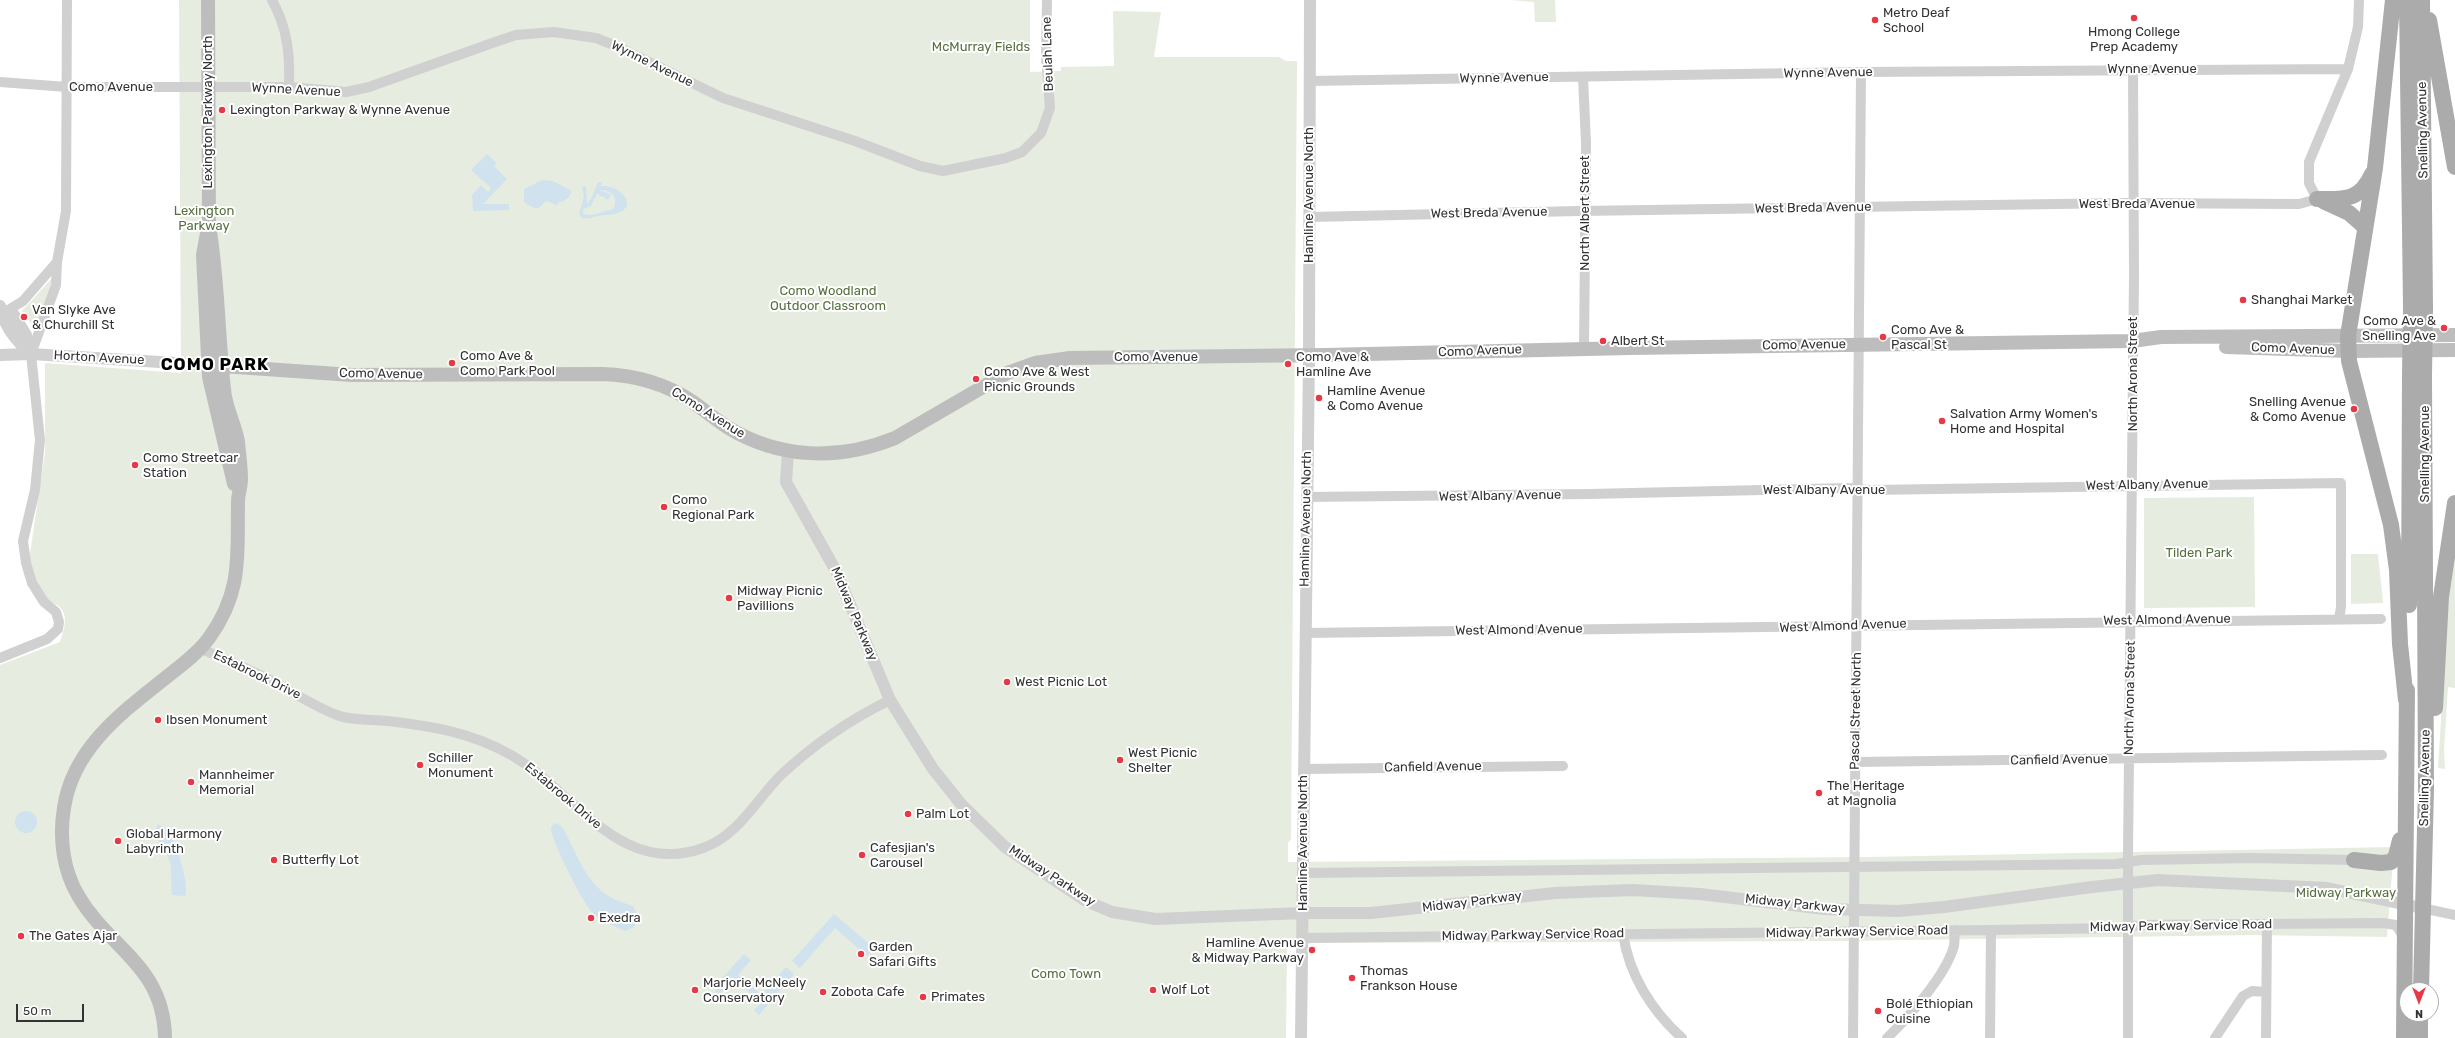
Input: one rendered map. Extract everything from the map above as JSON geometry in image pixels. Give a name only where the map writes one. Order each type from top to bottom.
[{"type":"main road","name":"Lexington Parkway North","points":[[165,1038],[158,1001],[144,971],[90,912],[71,882],[62,847],[64,808],[74,773],[96,739],[119,715],[200,648],[214,631],[231,600],[236,583],[239,557],[238,500],[241,480],[237,440],[215,365],[214,254],[209,225],[215,87],[208,0]]},
{"type":"main road","points":[[2393,0],[2375,168],[2365,227],[2349,344],[2349,361],[2391,525],[2397,570],[2400,644],[2406,700]]},
{"type":"main road","name":"Snelling Avenue","points":[[2407,0],[2418,306]]},
{"type":"main road","name":"Snelling Avenue","points":[[2413,906],[2405,823],[2406,700],[2417,376],[2422,0]]},
{"type":"main road","points":[[2427,0],[2455,167]]},
{"type":"main road","points":[[2317,199],[2353,197],[2365,188],[2375,168]]},
{"type":"main road","points":[[2317,199],[2348,213],[2365,227]]},
{"type":"main road","name":"Como Avenue","points":[[2349,344],[2455,335]]},
{"type":"main road","name":"Como Avenue","points":[[215,365],[352,375],[602,374],[636,377],[657,383],[682,395],[740,434],[788,452],[833,454],[880,444],[895,438],[1007,373],[1047,360],[1085,357],[1309,356],[1584,349],[2132,341],[2146,343],[2349,344],[2455,350]]},
{"type":"main road","name":"Snelling Avenue","points":[[2413,906],[2424,829],[2417,376]]},
{"type":"main road","points":[[2424,829],[2434,734],[2441,597],[2455,502]]},
{"type":"main road","points":[[2354,860],[2381,863],[2393,860],[2405,823]]},
{"type":"main road","points":[[2404,1038],[2404,939],[2413,906]]},
{"type":"main road","points":[[2413,906],[2420,982]]},
{"type":"main road","points":[[2420,1022],[2420,1038]]},
{"type":"street","points":[[31,354],[56,285],[57,262],[66,211],[67,0]]},
{"type":"street","points":[[272,0],[286,30],[289,48],[288,87]]},
{"type":"street","name":"Beulah Lane","points":[[1047,0],[1046,56],[1050,108]]},
{"type":"street","name":"Hamline Avenue North","points":[[1301,1038],[1306,497],[1309,356],[1310,0]]},
{"type":"street","points":[[2317,199],[2308,184],[2308,162],[2348,69],[2358,27],[2359,0]]},
{"type":"street","name":"Wynne Avenue","points":[[215,87],[288,87],[346,92],[369,87],[457,54],[516,36],[554,32],[576,35],[616,46],[723,98],[855,141],[920,166],[943,171],[992,162],[1022,152],[1041,132],[1050,108]]},
{"type":"street","name":"Wynne Avenue","points":[[1309,81],[1861,72],[2133,69],[2348,69]]},
{"type":"street","name":"North Arona Street","points":[[2128,1038],[2128,862],[2132,620],[2130,554],[2133,486],[2133,69]]},
{"type":"street","name":"Pascal Street North","points":[[1853,1038],[1861,72]]},
{"type":"street","name":"North Albert Street","points":[[1583,77],[1586,211],[1584,349]]},
{"type":"street","name":"Como Avenue","points":[[0,82],[67,87],[215,87]]},
{"type":"street","name":"West Breda Avenue","points":[[1309,217],[1586,211],[2134,204],[2299,204],[2317,199]]},
{"type":"street","points":[[2,311],[24,301],[57,262]]},
{"type":"street","points":[[0,658],[40,643],[54,634],[58,629],[58,618],[56,612],[44,602],[32,583],[24,552],[25,529],[35,490],[40,440],[31,354],[26,335],[14,315],[2,311]]},
{"type":"street","name":"Horton Avenue","points":[[0,355],[31,354],[215,365]]},
{"type":"street","name":"Midway Parkway","points":[[788,452],[786,482],[836,571],[890,700],[933,769],[961,804],[1006,847],[1086,900],[1118,914],[1155,919],[1303,913],[1393,912],[1555,893],[1633,890],[1700,894],[1800,907],[1854,910],[1926,909],[2158,880],[2305,886],[2352,892],[2413,906]]},
{"type":"street","name":"West Albany Avenue","points":[[1306,497],[2341,483],[2341,607],[2338,619]]},
{"type":"street","name":"West Almond Avenue","points":[[1305,634],[1718,629],[2132,620],[2381,619]]},
{"type":"street","name":"Estabrook Drive","points":[[200,648],[251,671],[338,716],[458,732],[494,745],[537,774],[606,832],[627,845],[650,853],[668,855],[703,848],[721,840],[736,827],[780,777],[808,751],[837,730],[890,700]]},
{"type":"street","name":"Canfield Avenue","points":[[1855,762],[2382,755]]},
{"type":"street","name":"Canfield Avenue","points":[[1303,769],[1563,766]]},
{"type":"street","points":[[1302,873],[1854,867],[2258,858],[2354,860]]},
{"type":"street","points":[[2413,906],[2455,915]]},
{"type":"street","name":"Midway Parkway Service Road","points":[[1302,938],[1854,932],[2129,927],[2141,925],[2390,923],[2396,925],[2404,939]]},
{"type":"street","points":[[2266,1038],[2267,924]]},
{"type":"street","points":[[1887,1038],[1913,1011],[1929,990],[1954,946],[1955,930]]},
{"type":"street","points":[[1990,1038],[1991,930]]},
{"type":"street","points":[[1623,934],[1630,962],[1646,995],[1668,1024],[1682,1038]]},
{"type":"street","points":[[2215,1038],[2243,996],[2252,991],[2266,992]]},
{"type":"green space","name":"Como Regional Park","points":[[179,0],[1030,0],[1030,72],[1061,71],[1061,67],[1114,66],[1113,11],[1161,12],[1154,57],[1279,57],[1286,61],[1297,61],[1291,839],[1288,843],[1288,862],[1869,857],[2394,847],[2387,937],[2251,935],[1840,941],[1313,943],[1287,948],[1286,1038],[0,1038],[0,665],[60,642],[65,622],[64,612],[61,608],[46,599],[40,592],[29,560],[45,453],[45,363],[181,373]]},
{"type":"green space","points":[[1510,0],[1555,0],[1556,22],[1535,22],[1534,2]]},
{"type":"green space","points":[[53,277],[38,324],[32,325],[22,311]]},
{"type":"green space","name":"Tilden Park","points":[[2254,497],[2255,607],[2144,608],[2144,498]]},
{"type":"green space","points":[[2455,536],[2455,688],[2448,687],[2444,750],[2445,769],[2438,768],[2448,609]]},
{"type":"green space","points":[[2351,554],[2378,554],[2383,603],[2351,604]]},
{"type":"water","points":[[487,154],[496,163],[494,166],[507,179],[483,204],[509,204],[509,210],[473,211],[472,195],[481,185],[488,192],[491,188],[471,170]]},
{"type":"water","points":[[542,180],[553,181],[572,191],[569,197],[562,202],[560,201],[557,205],[546,201],[539,208],[534,208],[524,202],[524,189]]},
{"type":"water","points":[[598,182],[602,183],[600,186],[609,187],[623,194],[627,205],[624,210],[616,213],[582,218],[579,214],[584,197],[582,187],[586,186],[587,204],[591,199]],"holes":[[[601,190],[611,193],[615,198],[615,205],[613,209],[592,215],[583,214],[583,209],[591,206],[597,194],[600,194],[599,197],[602,196],[608,200],[611,195],[603,191],[600,192]]]},
{"type":"water","points":[[26,811],[34,814],[37,822],[34,830],[26,833],[18,830],[15,822],[18,814]]},
{"type":"water","points":[[554,823],[560,825],[564,830],[582,866],[594,884],[610,897],[633,906],[638,917],[634,927],[625,931],[600,918],[588,907],[575,885],[556,845],[551,828]]},
{"type":"water","points":[[158,824],[167,830],[175,844],[186,883],[185,896],[172,895],[170,864],[161,844],[154,835]]},
{"type":"water","points":[[834,914],[874,948],[867,956],[835,928],[800,968],[792,961]]},
{"type":"water","points":[[744,954],[751,960],[738,975],[762,995],[786,967],[794,974],[759,1015],[754,1010],[761,1003],[732,977],[714,1003],[716,997],[715,986]]},
{"type":"place","name":"Hmong College Prep Academy","points":[[2134,18]]},
{"type":"place","name":"Metro Deaf School","points":[[1875,20]]},
{"type":"place","name":"Lexington Parkway & Wynne Avenue","points":[[222,110]]},
{"type":"place","name":"Shanghai Market","points":[[2243,300]]},
{"type":"place","name":"Van Slyke Ave & Churchill St","points":[[24,317]]},
{"type":"place","name":"Como Ave & Snelling Ave","points":[[2444,328]]},
{"type":"place","name":"Como Ave & Pascal St","points":[[1883,337]]},
{"type":"place","name":"Albert St","points":[[1603,341]]},
{"type":"place","name":"Como Ave & Como Park Pool","points":[[452,363]]},
{"type":"place","name":"Como Ave & Hamline Ave","points":[[1288,364]]},
{"type":"place","name":"Como Ave & West Picnic Grounds","points":[[976,379]]},
{"type":"place","name":"Hamline Avenue & Como Avenue","points":[[1319,398]]},
{"type":"place","name":"Snelling Avenue & Como Avenue","points":[[2354,409]]},
{"type":"place","name":"Salvation Army Women's Home and Hospital","points":[[1942,421]]},
{"type":"place","name":"Como Streetcar Station","points":[[135,465]]},
{"type":"place","name":"Como Regional Park","points":[[664,507]]},
{"type":"place","name":"Midway Picnic Pavillions","points":[[729,598]]},
{"type":"place","name":"West Picnic Lot","points":[[1007,682]]},
{"type":"place","name":"Ibsen Monument","points":[[158,720]]},
{"type":"place","name":"West Picnic Shelter","points":[[1120,760]]},
{"type":"place","name":"Schiller Monument","points":[[420,765]]},
{"type":"place","name":"Mannheimer Memorial","points":[[191,782]]},
{"type":"place","name":"The Heritage at Magnolia","points":[[1819,793]]},
{"type":"place","name":"Palm Lot","points":[[908,814]]},
{"type":"place","name":"Global Harmony Labyrinth","points":[[118,841]]},
{"type":"place","name":"Cafesjian's Carousel","points":[[862,855]]},
{"type":"place","name":"Butterfly Lot","points":[[274,860]]},
{"type":"place","name":"Exedra","points":[[591,918]]},
{"type":"place","name":"The Gates Ajar","points":[[21,936]]},
{"type":"place","name":"Hamline Avenue & Midway Parkway","points":[[1312,950]]},
{"type":"place","name":"Garden Safari Gifts","points":[[861,954]]},
{"type":"place","name":"Thomas Frankson House","points":[[1352,978]]},
{"type":"place","name":"Marjorie McNeely Conservatory","points":[[695,990]]},
{"type":"place","name":"Wolf Lot","points":[[1153,990]]},
{"type":"place","name":"Zobota Cafe","points":[[823,992]]},
{"type":"place","name":"Primates","points":[[923,997]]},
{"type":"place","name":"Bolé Ethiopian Cuisine","points":[[1878,1011]]},
{"type":"district","name":"COMO PARK","points":[[215,365]]},
{"type":"park label","name":"McMurray Fields","points":[[981,47]]},
{"type":"park label","name":"Lexington Parkway","points":[[204,218]]},
{"type":"park label","name":"Como Woodland Outdoor Classroom","points":[[828,298]]},
{"type":"park label","name":"Como Town","points":[[1066,974]]}]
